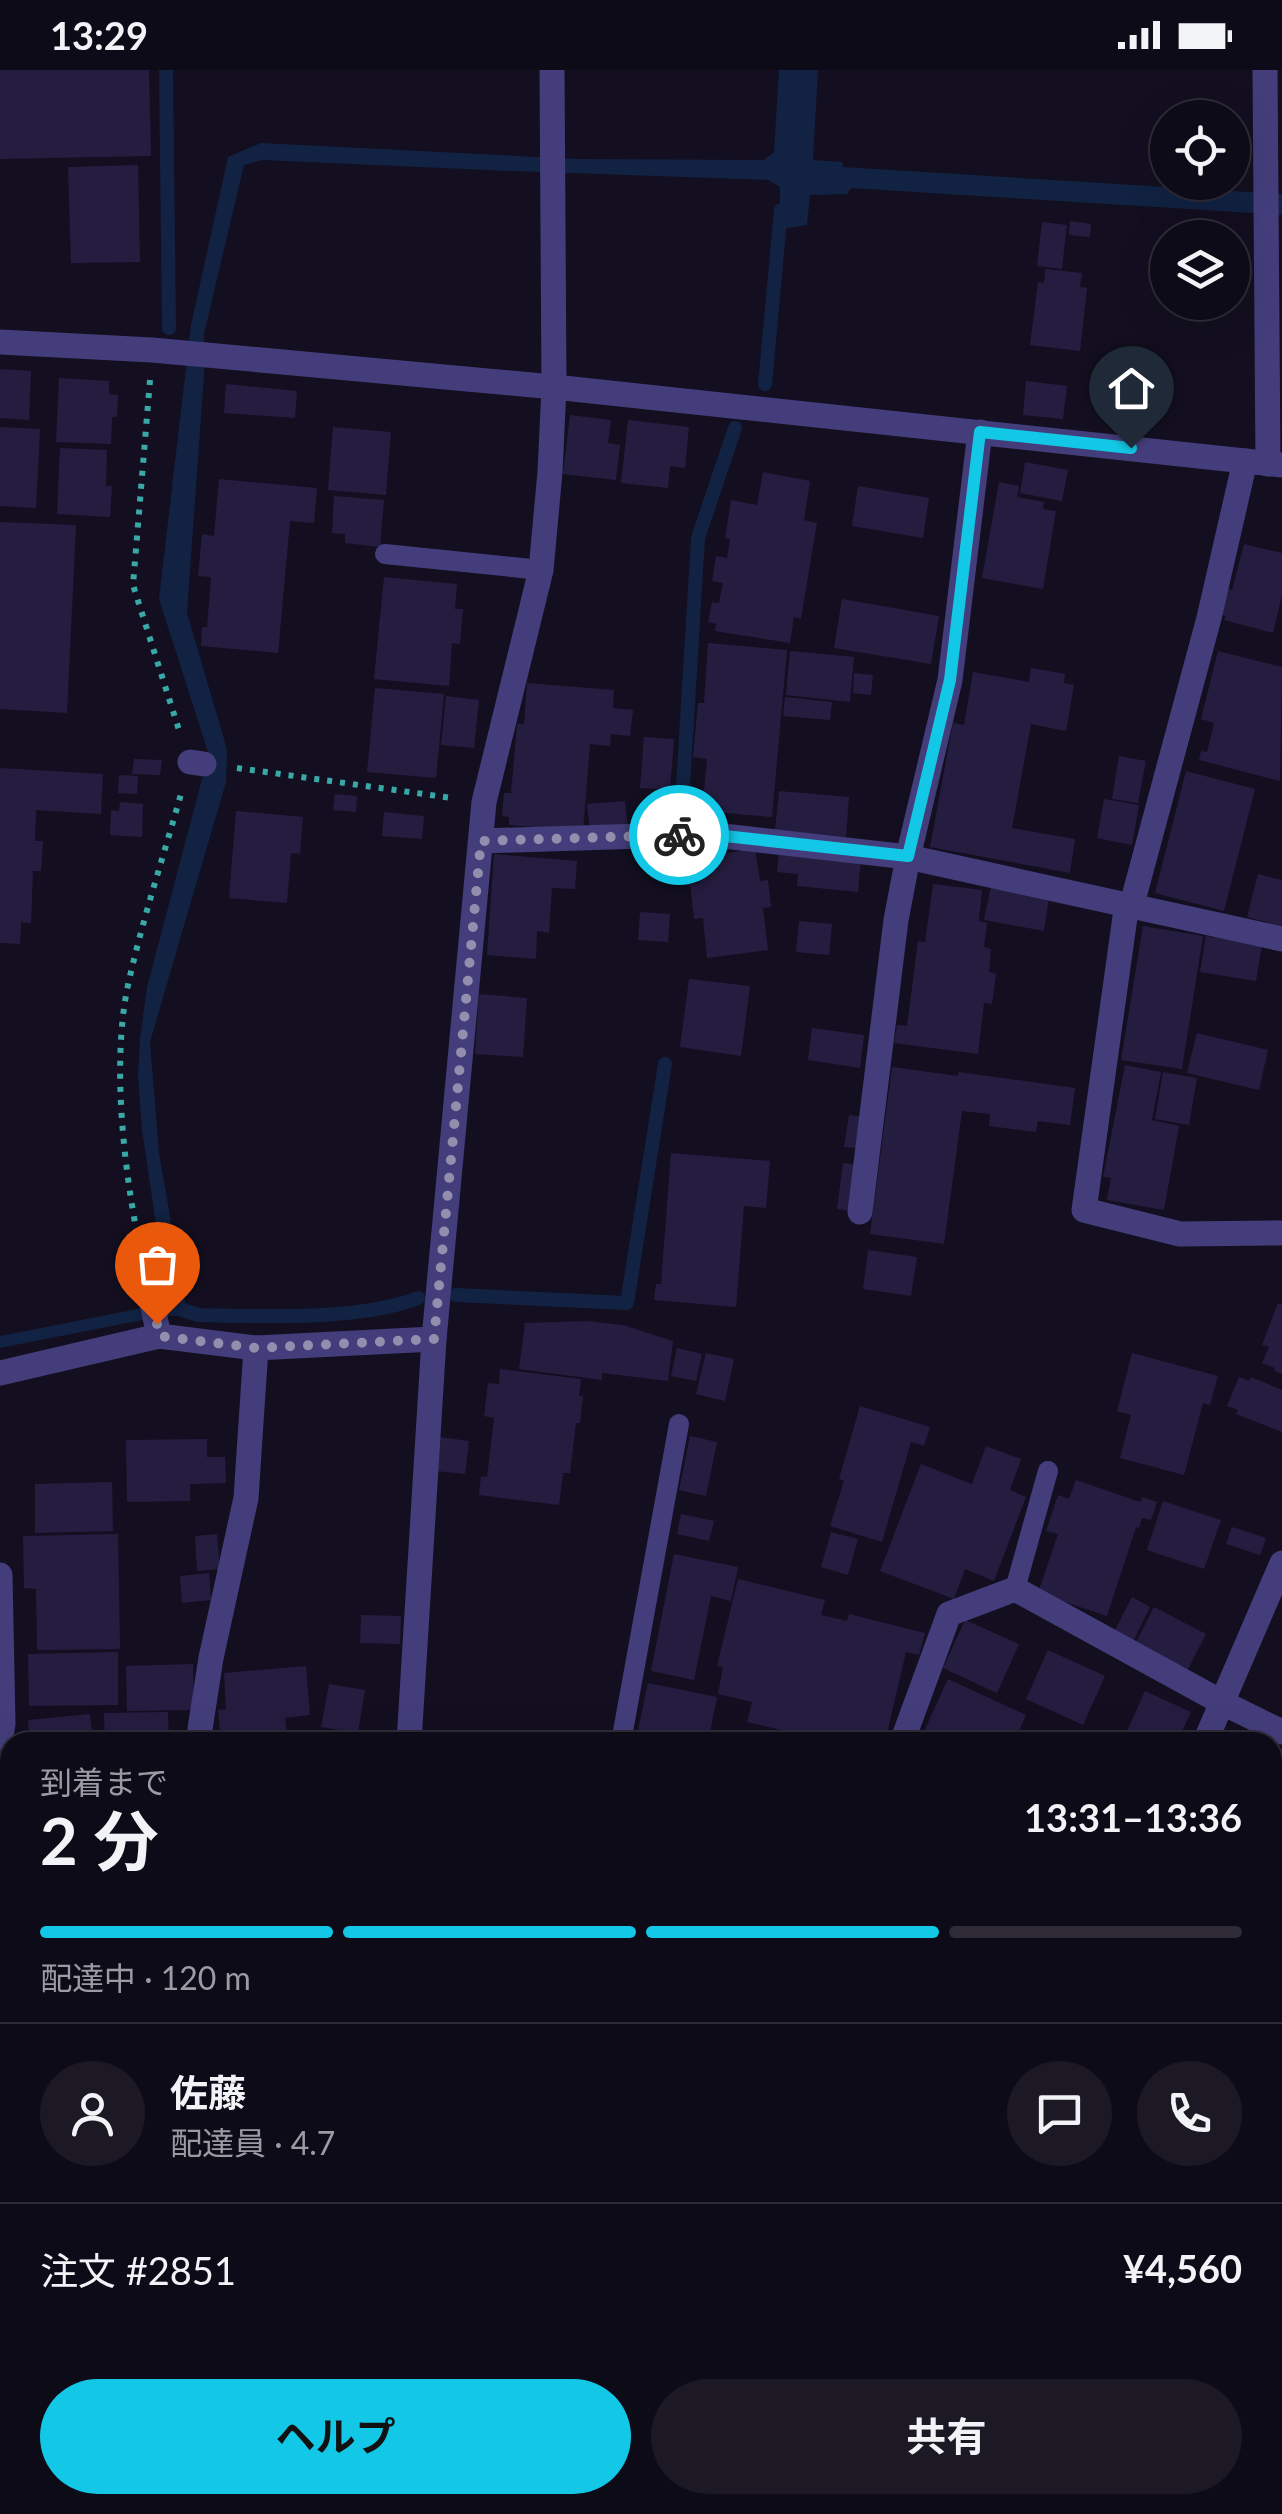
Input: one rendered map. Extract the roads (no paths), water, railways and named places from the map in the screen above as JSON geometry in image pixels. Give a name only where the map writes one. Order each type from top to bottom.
[{"type":"street","points":[[412,1732],[434,1339],[484,802],[541,570],[554,388],[552,70]]},
{"type":"street","points":[[1265,70],[1265,463],[1209,618],[1132,904],[1125,917],[1084,1210],[1180,1234],[1282,1233]]},
{"type":"street","points":[[0,342],[208,354],[1265,463]]},
{"type":"street","points":[[860,1212],[896,920],[950,680],[980,432]]},
{"type":"street","points":[[481,841],[706,834],[908,856],[1282,938]]},
{"type":"street","points":[[0,1372],[156,1321],[256,1348],[434,1339]]},
{"type":"street","points":[[200,1732],[211,1658],[246,1498],[256,1348]]},
{"type":"street","points":[[1209,1732],[1282,1564]]},
{"type":"street","points":[[0,1576],[2,1732]]},
{"type":"street","points":[[906,1732],[948,1614],[1015,1589],[1222,1704],[1282,1732]]},
{"type":"lane","points":[[385,554],[541,570]]},
{"type":"lane","points":[[623,1732],[679,1424]]},
{"type":"lane","points":[[1015,1589],[1048,1471]]},
{"type":"water","points":[[779,70],[818,70],[813,160],[842,162],[843,167],[1150,186],[1150,200],[1250,200],[1250,192],[1282,194],[1282,215],[851,188],[847,194],[810,195],[807,225],[780,229],[780,187],[768,180],[263,160],[244,165],[204,334],[187,613],[227,752],[226,782],[150,1042],[159,1153],[185,1314],[0,1348],[0,1336],[163,1304],[167,1299],[142,1130],[140,1039],[147,987],[202,779],[207,774],[208,752],[159,599],[191,325],[228,157],[261,143],[577,159],[764,160],[774,152]]},
{"type":"waterway","points":[[166,70],[169,328]]},
{"type":"waterway","points":[[765,384],[781,210]]},
{"type":"waterway","points":[[681,819],[698,538],[735,428]]},
{"type":"waterway","points":[[456,1295],[627,1303],[665,1064]]},
{"type":"waterway","points":[[177,1308],[198,1315],[340,1314],[418,1298]]}]
